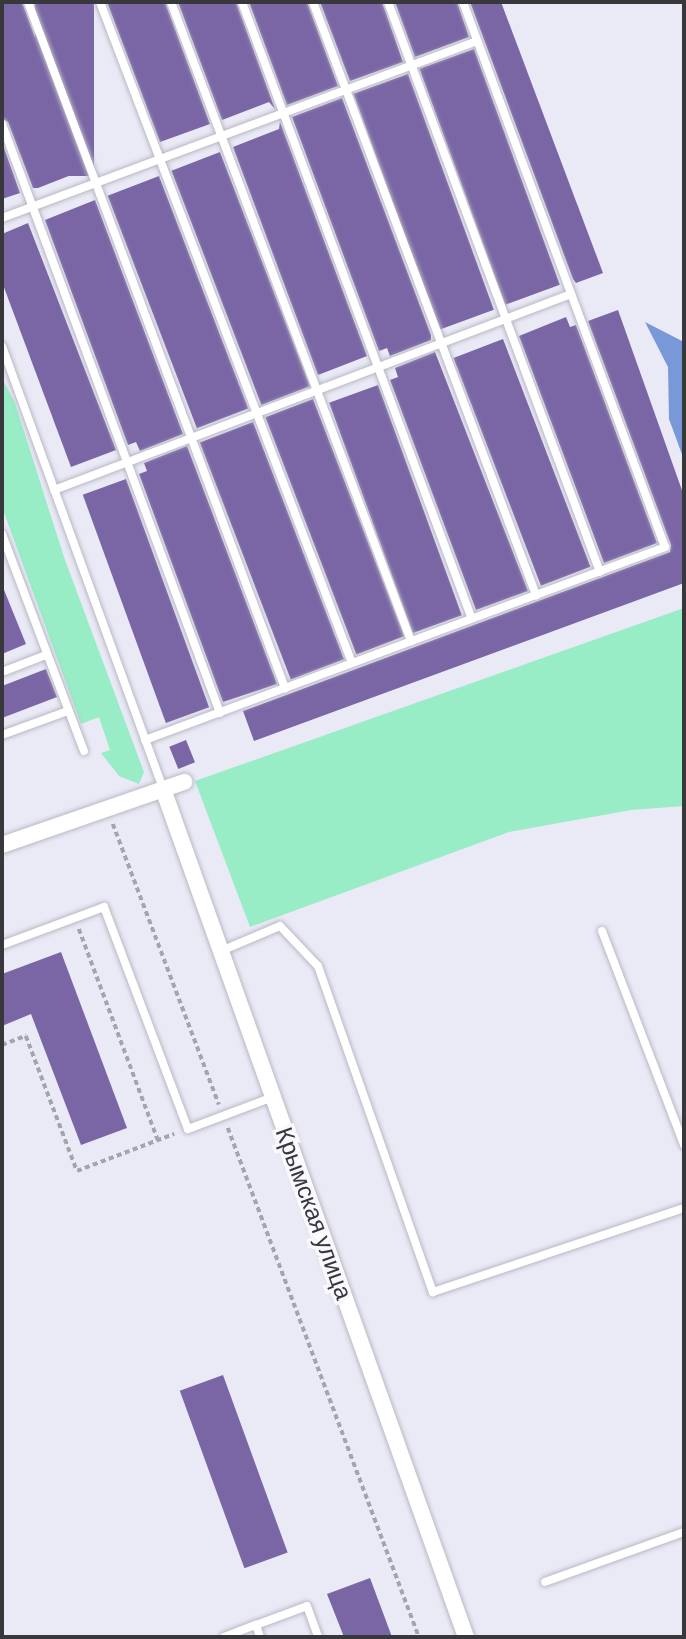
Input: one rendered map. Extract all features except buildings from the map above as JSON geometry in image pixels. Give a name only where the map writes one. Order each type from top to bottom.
[{"type":"street","points":[[2,845],[184,782]]},
{"type":"street","name":"Крымская улица","points":[[163,789],[466,1637]]},
{"type":"lane","points":[[28,2],[285,688]]},
{"type":"lane","points":[[100,2],[352,663]]},
{"type":"lane","points":[[171,2],[411,641]]},
{"type":"lane","points":[[242,2],[286,113],[472,619]]},
{"type":"lane","points":[[313,2],[537,595]]},
{"type":"lane","points":[[388,2],[508,318],[600,572]]},
{"type":"lane","points":[[145,740],[665,547],[463,2]]},
{"type":"lane","points":[[2,218],[477,41]]},
{"type":"lane","points":[[2,124],[220,713]]},
{"type":"lane","points":[[54,490],[571,294]]},
{"type":"lane","points":[[2,346],[4,362],[54,490],[163,789]]},
{"type":"lane","points":[[2,534],[84,751]]},
{"type":"lane","points":[[2,672],[46,656]]},
{"type":"lane","points":[[2,735],[68,711]]},
{"type":"lane","points":[[2,945],[104,906],[188,1129],[273,1097]]},
{"type":"lane","points":[[221,951],[280,926],[318,967],[433,1292],[684,1208]]},
{"type":"lane","points":[[602,931],[684,1145]]},
{"type":"lane","points":[[545,1582],[684,1532]]},
{"type":"lane","points":[[224,1637],[307,1606],[318,1637]]},
{"type":"lane","points":[[256,1625],[260,1637]]},
{"type":"path","points":[[107,808],[419,1637]]},
{"type":"path","points":[[74,918],[158,1140]]},
{"type":"path","points":[[2,1045],[26,1036],[76,1171],[188,1129]]},
{"type":"green space","points":[[2,378],[15,403],[65,560],[144,772],[139,784],[119,776],[101,753],[110,750],[99,717],[81,724],[2,507]]},
{"type":"green space","points":[[684,608],[684,806],[631,810],[509,832],[250,927],[195,781]]},
{"type":"water","points":[[645,322],[684,342],[684,460],[669,419],[668,367]]}]
